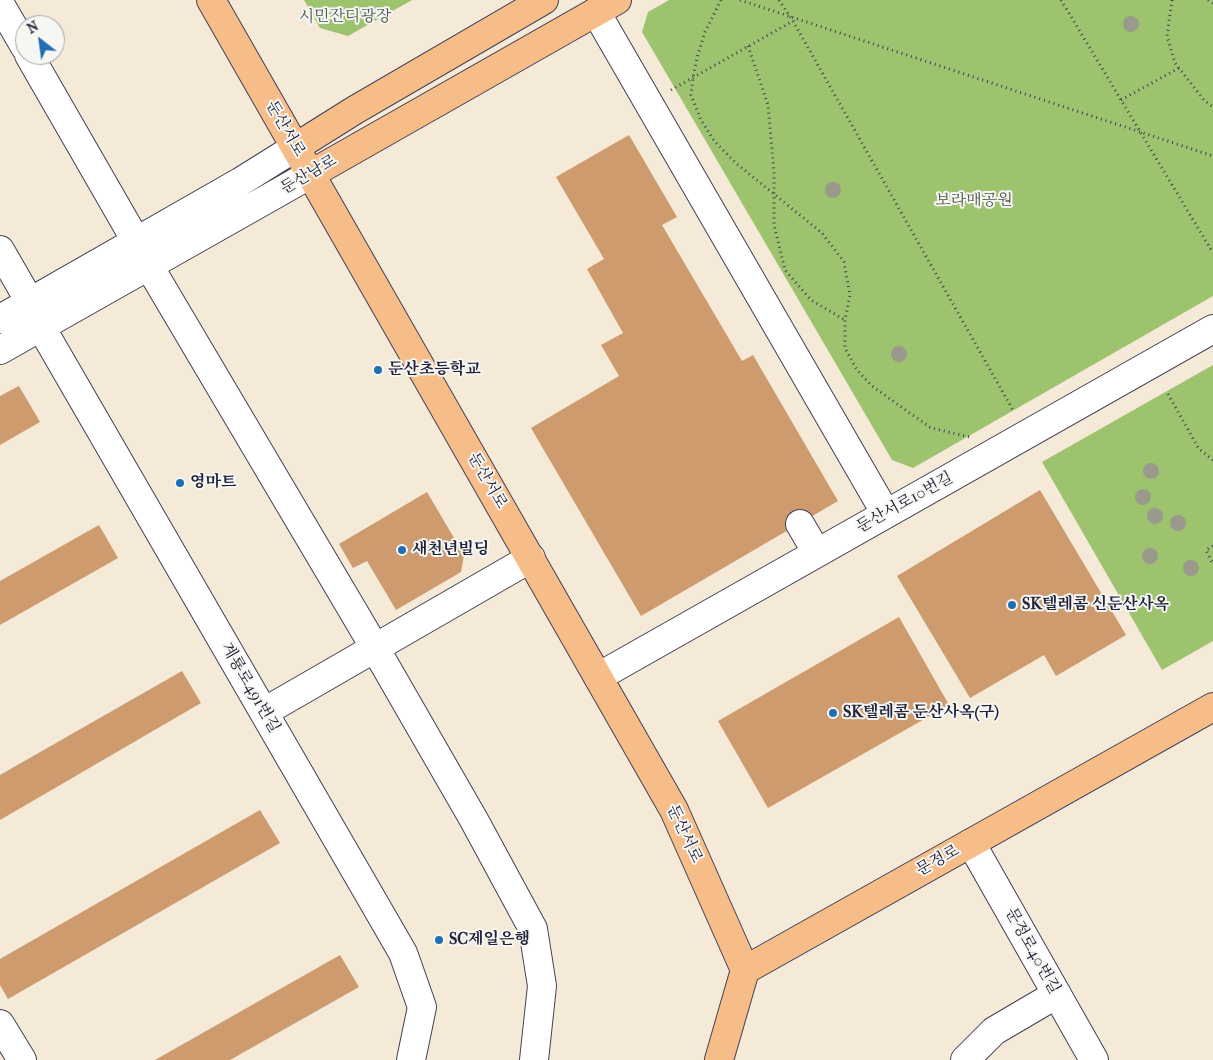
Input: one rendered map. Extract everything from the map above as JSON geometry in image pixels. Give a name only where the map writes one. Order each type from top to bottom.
[{"type":"main road","name":"둔산서로","points":[[211,0],[674,810],[744,970]]},
{"type":"main road","name":"둔산남로","points":[[296,147],[355,110],[544,0]]},
{"type":"main road","name":"둔산남로","points":[[311,174],[606,6]]},
{"type":"main road","name":"문정로","points":[[744,970],[1213,706]]},
{"type":"main road","points":[[719,1060],[744,970]]},
{"type":"street","points":[[0,4],[15,30]]},
{"type":"street","points":[[606,6],[886,514]]},
{"type":"street","points":[[36,65],[136,241]]},
{"type":"street","name":"둔산남로","points":[[0,319],[240,182],[296,147]]},
{"type":"street","name":"둔산남로","points":[[0,350],[311,174]]},
{"type":"street","points":[[0,250],[30,302]]},
{"type":"street","points":[[149,266],[375,648],[474,820],[533,929],[542,986],[534,1060]]},
{"type":"street","name":"계룡로491번길","points":[[41,327],[403,952],[422,1007],[411,1060]]},
{"type":"street","name":"둔산서로10번길","points":[[598,676],[1213,329]]},
{"type":"street","points":[[800,524],[817,553]]},
{"type":"street","points":[[264,712],[531,558]]},
{"type":"street","name":"문정로40번길","points":[[971,843],[1094,1060]]},
{"type":"street","points":[[965,1060],[994,1032],[1057,994]]},
{"type":"street","points":[[0,1024],[22,1060]]},
{"type":"path","points":[[721,0],[705,32],[693,77],[692,95],[701,120],[715,142],[737,164],[822,233],[844,262],[850,295],[845,320],[845,348],[857,370],[872,386],[930,428],[974,438]]},
{"type":"path","points":[[740,0],[1213,156]]},
{"type":"path","points":[[779,0],[793,21],[1016,414]]},
{"type":"path","points":[[1061,0],[1213,253]]},
{"type":"path","points":[[1172,0],[1167,36],[1175,63],[1204,100],[1213,107]]},
{"type":"path","points":[[1208,0],[1213,3]]},
{"type":"path","points":[[672,90],[793,21]]},
{"type":"path","points":[[748,46],[768,104],[774,172],[774,225],[784,270],[811,300],[845,320]]},
{"type":"path","points":[[1121,100],[1179,68]]},
{"type":"path","points":[[778,274],[784,270]]},
{"type":"path","points":[[1168,394],[1199,449],[1213,460]]},
{"type":"path","points":[[1213,546],[1206,550],[1213,564]]},
{"type":"green space","name":"시민잔디광장","points":[[304,0],[412,0],[348,36],[320,28]]},
{"type":"green space","name":"보라매공원","points":[[669,0],[1213,0],[1213,296],[913,468],[892,460],[642,32],[648,12]]},
{"type":"green space","points":[[1213,365],[1213,641],[1162,670],[1042,462]]},
{"type":"building","points":[[629,135],[677,217],[662,225],[742,361],[753,355],[838,501],[641,616],[531,428],[619,376],[601,345],[623,333],[587,269],[604,259],[556,177]]},
{"type":"building","points":[[19,386],[40,422],[0,445],[0,396]]},
{"type":"building","name":"SK텔레콤 신둔산사옥","points":[[1040,490],[1126,635],[1056,676],[1044,655],[970,698],[897,576]]},
{"type":"building","name":"새천년빌딩","points":[[427,492],[464,555],[461,572],[396,610],[367,561],[353,568],[339,544]]},
{"type":"building","points":[[99,525],[118,558],[0,625],[0,581]]},
{"type":"building","name":"SK텔레콤 둔산사옥(구)","points":[[899,617],[949,705],[768,808],[718,721]]},
{"type":"building","points":[[182,671],[201,703],[0,820],[0,775]]},
{"type":"building","points":[[260,810],[280,843],[8,999],[0,985],[0,959]]},
{"type":"building","points":[[340,955],[359,987],[230,1060],[155,1060]]},
{"type":"place","name":"둔산초등학교","points":[[378,370]]},
{"type":"place","name":"영마트","points":[[180,483]]},
{"type":"place","name":"새천년빌딩","points":[[402,550]]},
{"type":"place","name":"SK텔레콤 신둔산사옥","points":[[1012,605]]},
{"type":"place","name":"SK텔레콤 둔산사옥(구)","points":[[833,713]]},
{"type":"place","name":"SC제일은행","points":[[439,940]]}]
